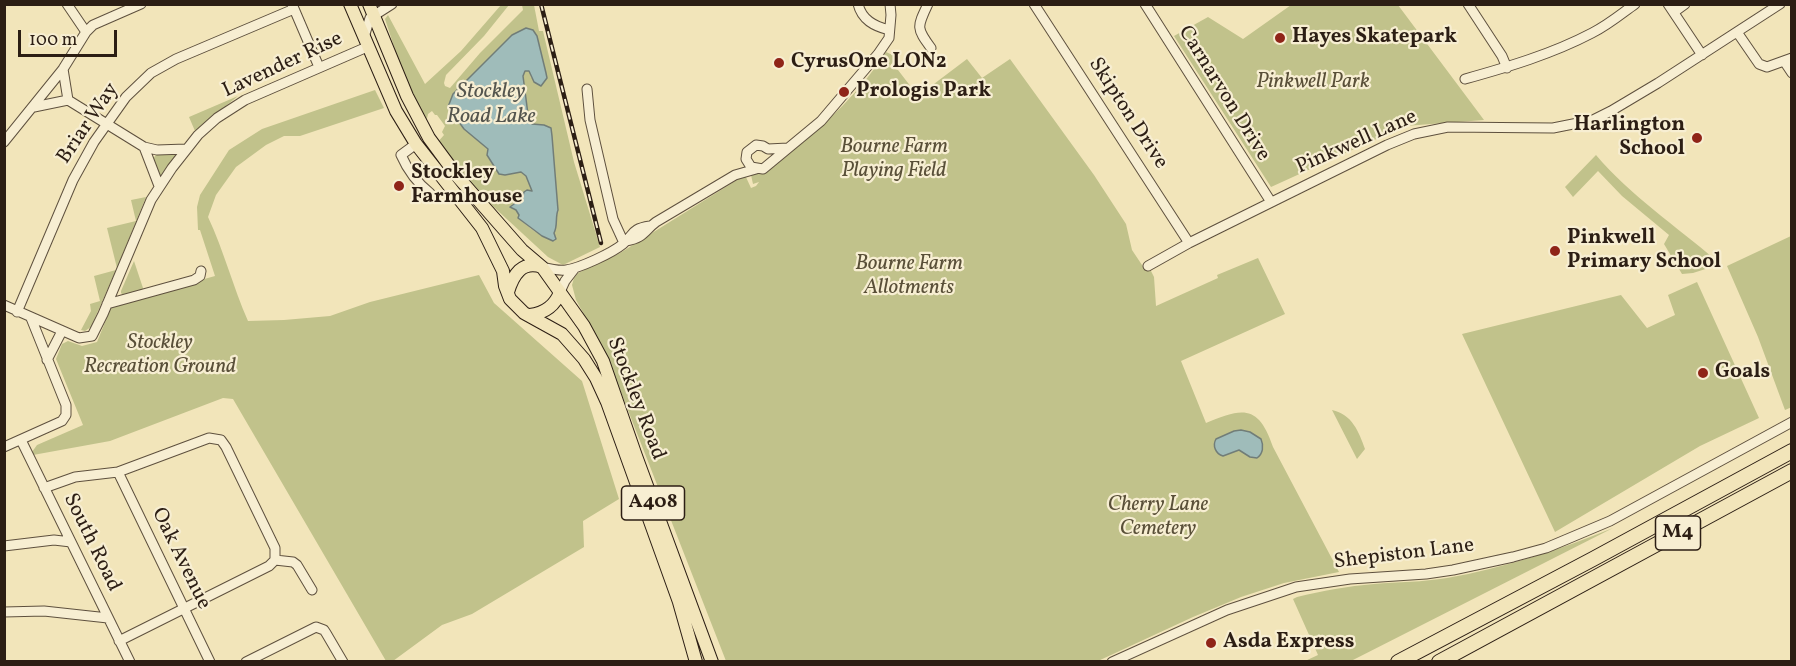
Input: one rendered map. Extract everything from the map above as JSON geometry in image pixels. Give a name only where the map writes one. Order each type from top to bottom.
[{"type":"highway","name":"M4","points":[[1398,662],[1791,451]]},
{"type":"highway","name":"M4","points":[[1439,662],[1791,471]]},
{"type":"highway","name":"M4","points":[[1389,662],[1417,652]]},
{"type":"main road","points":[[350,4],[396,111],[416,144],[482,228],[503,271],[508,294]]},
{"type":"main road","name":"Stockley Road","points":[[372,9],[407,96],[429,138],[457,176],[522,250],[542,267],[584,326],[603,361],[712,662]]},
{"type":"main road","points":[[508,294],[514,276],[519,270],[529,266],[542,267]]},
{"type":"main road","points":[[530,315],[547,310],[553,305],[560,292]]},
{"type":"main road","name":"Stockley Road","points":[[508,294],[515,306],[562,334],[584,359],[596,378],[607,402],[679,602],[696,662]]},
{"type":"street","points":[[67,4],[86,32]]},
{"type":"street","points":[[5,139],[34,107],[93,25],[141,4]]},
{"type":"street","points":[[365,42],[372,9],[392,4]]},
{"type":"street","points":[[858,4],[865,18],[872,25],[889,30]]},
{"type":"street","points":[[542,267],[560,270],[575,268],[625,242],[631,233],[650,226],[752,166],[763,169],[821,121],[878,54],[889,38],[890,4]]},
{"type":"street","points":[[928,4],[918,25],[919,32],[931,48]]},
{"type":"street","name":"Skipton Drive","points":[[1034,4],[1189,243]]},
{"type":"street","name":"Carnarvon Drive","points":[[1145,4],[1271,202]]},
{"type":"street","points":[[1468,4],[1502,56],[1506,68]]},
{"type":"street","points":[[1465,79],[1506,68],[1559,49],[1592,33],[1635,4]]},
{"type":"street","points":[[1685,4],[1671,8],[1702,55]]},
{"type":"street","name":"Pinkwell Lane","points":[[1148,266],[1189,243],[1387,145],[1430,130],[1448,127],[1553,128],[1593,120],[1702,55],[1780,4]]},
{"type":"street","points":[[293,7],[319,67]]},
{"type":"street","name":"Briar Way","points":[[17,312],[73,180],[94,142],[126,97],[151,73],[176,59],[293,7]]},
{"type":"street","points":[[1737,32],[1759,64],[1763,67],[1788,60],[1791,73]]},
{"type":"street","name":"Lavender Rise","points":[[62,331],[81,338],[93,334],[108,304],[144,215],[159,186],[202,131],[226,111],[245,100],[319,67],[365,42]]},
{"type":"street","points":[[63,69],[68,100]]},
{"type":"street","points":[[587,89],[590,120],[613,219],[625,242]]},
{"type":"street","points":[[34,107],[68,100],[144,147],[157,150],[186,149]]},
{"type":"street","points":[[416,144],[401,155],[410,174],[418,184],[430,192]]},
{"type":"street","points":[[752,166],[746,156],[752,146],[759,145],[768,149],[788,148]]},
{"type":"street","points":[[144,147],[159,186]]},
{"type":"street","points":[[768,149],[771,157],[769,164]]},
{"type":"street","points":[[560,292],[565,280],[575,268]]},
{"type":"street","points":[[108,304],[194,280],[199,277],[201,271]]},
{"type":"street","points":[[4,305],[62,331],[47,360]]},
{"type":"street","points":[[4,447],[62,421],[66,415],[66,405],[31,318]]},
{"type":"street","name":"Shepiston Lane","points":[[1112,662],[1227,610],[1296,586],[1350,579],[1426,574],[1513,557],[1546,548],[1610,521],[1791,422]]},
{"type":"street","points":[[44,488],[75,477],[118,472],[209,438],[221,440],[226,447],[275,548],[275,560],[269,566],[119,641]]},
{"type":"street","name":"South Road","points":[[21,440],[130,662]]},
{"type":"street","name":"Oak Avenue","points":[[118,472],[210,662]]},
{"type":"street","points":[[54,540],[63,526]]},
{"type":"street","points":[[4,546],[54,540],[71,542]]},
{"type":"street","points":[[275,560],[294,562],[312,590]]},
{"type":"street","points":[[88,614],[98,598]]},
{"type":"street","points":[[4,612],[44,611],[88,614],[108,618]]},
{"type":"street","points":[[246,662],[311,629],[320,628],[326,633],[343,662]]},
{"type":"green space","points":[[501,5],[509,5],[484,36],[446,75],[444,83],[450,88],[480,53],[523,10],[522,5],[534,5],[539,31],[543,31],[574,162],[600,247],[563,265],[548,257],[484,198],[437,143],[444,135],[442,132],[445,126],[437,115],[432,111],[428,114],[426,123],[422,118],[400,65],[385,19],[388,15],[425,84],[461,51]],"holes":[[[533,30],[537,36],[547,78],[531,78],[530,71],[525,71],[523,76],[529,122],[552,136],[558,210],[554,241],[526,225],[513,209],[512,205],[518,197],[522,199],[524,192],[533,192],[526,176],[521,172],[499,174],[487,156],[488,149],[458,122],[465,83],[482,66]]]},
{"type":"green space","name":"Pinkwell Park","points":[[1291,5],[1398,5],[1484,120],[1405,126],[1271,187],[1174,36],[1208,17],[1243,39]]},
{"type":"green space","points":[[886,52],[897,57],[889,67],[898,70],[918,96],[967,59],[982,78],[1010,59],[1094,175],[1126,224],[1132,250],[1146,271],[1150,269],[1154,277],[1156,306],[1218,278],[1217,275],[1258,258],[1285,314],[1181,361],[1206,423],[1240,412],[1248,413],[1262,423],[1339,572],[1284,583],[1241,597],[1098,661],[726,661],[606,354],[576,300],[572,285],[578,273],[620,253],[745,175],[751,188],[756,186],[759,182],[753,184],[751,175],[772,167],[830,118],[854,94]]},
{"type":"green space","name":"Stockley Recreation Ground","points":[[375,90],[384,108],[300,136],[284,136],[266,145],[236,167],[216,195],[208,217],[248,321],[330,316],[370,302],[479,275],[494,303],[582,381],[619,499],[583,521],[584,547],[472,614],[442,625],[393,661],[386,661],[233,399],[223,398],[110,441],[33,455],[32,452],[37,445],[83,425],[56,359],[62,344],[68,341],[82,346],[97,342],[112,305],[215,276],[200,230],[198,230],[197,207],[200,195],[229,150],[262,129]]},
{"type":"green space","points":[[238,96],[195,131],[189,117]]},
{"type":"green space","points":[[157,153],[175,154],[176,156],[162,175],[159,175],[153,159]]},
{"type":"green space","points":[[1596,155],[1624,184],[1717,261],[1718,265],[1682,274],[1664,244],[1669,235],[1622,196],[1598,171],[1573,197],[1565,187]]},
{"type":"green space","points":[[146,197],[117,268],[107,228],[136,221],[131,200]]},
{"type":"green space","points":[[1791,236],[1792,407],[1785,410],[1758,337],[1727,266]]},
{"type":"green space","points":[[134,261],[144,291],[124,296],[121,291]]},
{"type":"green space","points":[[116,270],[91,327],[85,331],[81,330],[91,311],[90,304],[100,301],[94,276]]},
{"type":"green space","points":[[1697,282],[1759,418],[1700,446],[1555,532],[1462,334],[1621,295],[1647,328],[1675,315],[1668,295]]},
{"type":"green space","points":[[1332,410],[1345,415],[1357,430],[1365,449],[1357,459]]},
{"type":"green space","points":[[1613,528],[1351,661],[1305,661],[1318,655],[1293,599],[1297,597],[1355,586],[1429,580],[1468,574],[1531,558]]},
{"type":"water","name":"Stockley Road Lake","points":[[526,28],[533,30],[537,36],[547,78],[541,86],[534,82],[529,71],[525,71],[523,76],[529,122],[551,128],[558,210],[554,233],[556,239],[553,241],[542,236],[518,218],[516,210],[510,207],[518,196],[522,199],[524,192],[532,191],[526,176],[521,172],[499,174],[487,155],[488,149],[464,129],[448,107],[453,94],[512,35]]},
{"type":"water","points":[[1241,430],[1250,432],[1261,439],[1262,450],[1257,458],[1250,457],[1239,450],[1223,456],[1218,453],[1215,449],[1216,439]]},
{"type":"railway","points":[[541,4],[601,243]]},
{"type":"place","name":"Hayes Skatepark","points":[[1280,38]]},
{"type":"place","name":"CyrusOne LON2","points":[[779,63]]},
{"type":"place","name":"Prologis Park","points":[[844,92]]},
{"type":"place","name":"Harlington School","points":[[1697,138]]},
{"type":"place","name":"Stockley Farmhouse","points":[[399,186]]},
{"type":"place","name":"Pinkwell Primary School","points":[[1555,251]]},
{"type":"place","name":"Goals","points":[[1703,373]]},
{"type":"place","name":"Asda Express","points":[[1211,643]]},
{"type":"park label","name":"Bourne Farm Playing Field","points":[[894,160]]},
{"type":"park label","name":"Bourne Farm Allotments","points":[[909,277]]},
{"type":"park label","name":"Cherry Lane Cemetery","points":[[1158,518]]}]
